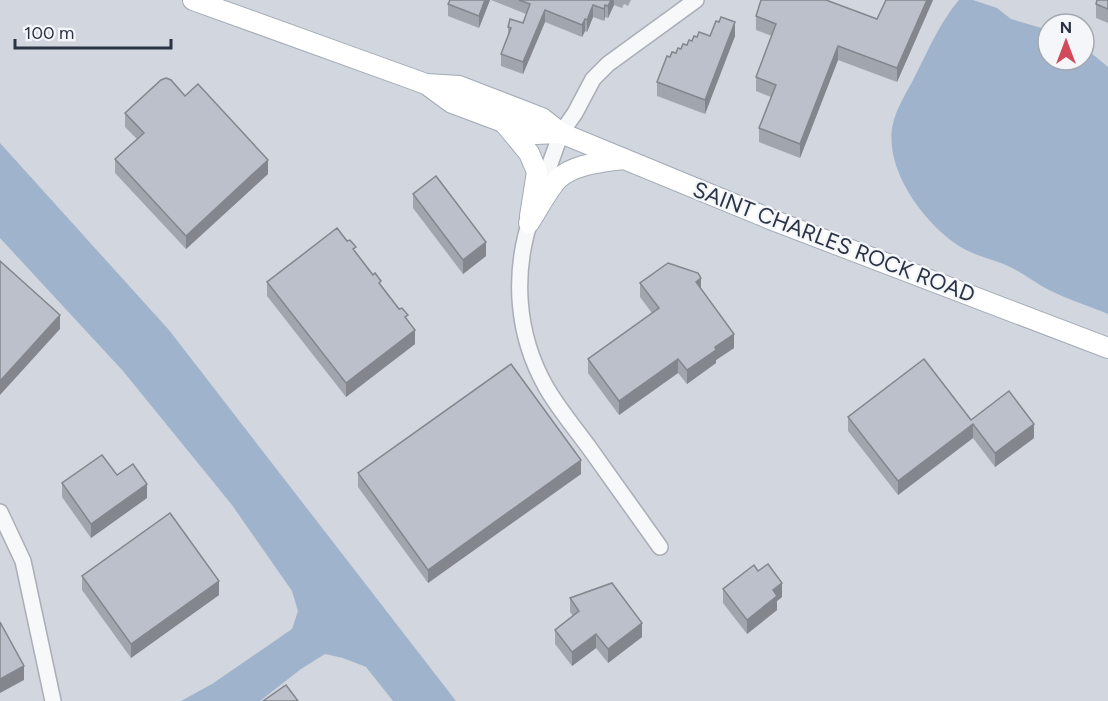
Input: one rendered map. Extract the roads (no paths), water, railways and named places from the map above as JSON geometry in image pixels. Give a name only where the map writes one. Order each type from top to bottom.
[{"type":"main road","name":"SAINT CHARLES ROCK ROAD","points":[[193,0],[426,84],[452,103],[535,134],[561,134]]},
{"type":"main road","name":"SAINT CHARLES ROCK ROAD","points":[[426,84],[459,86],[542,117],[561,134],[775,221],[1108,348]]},
{"type":"main road","points":[[503,122],[529,153],[537,172],[529,223]]},
{"type":"main road","points":[[529,223],[558,179],[565,174],[582,167],[623,159]]},
{"type":"street","points":[[660,547],[547,389],[529,351],[519,295],[522,258],[529,223],[561,134],[593,80],[696,0]]},
{"type":"street","points":[[0,512],[23,561],[53,701]]},
{"type":"water","points":[[959,0],[973,0],[997,8],[1011,19],[1036,26],[1036,72],[1096,72],[1096,57],[1108,67],[1108,314],[1056,293],[1010,267],[959,246],[933,224],[910,195],[901,179],[892,145],[894,120],[947,16]]},
{"type":"water","points":[[0,143],[169,330],[456,701],[393,701],[366,667],[325,654],[301,669],[260,701],[181,701],[212,684],[292,629],[298,611],[292,591],[232,505],[123,371],[0,238]]}]
